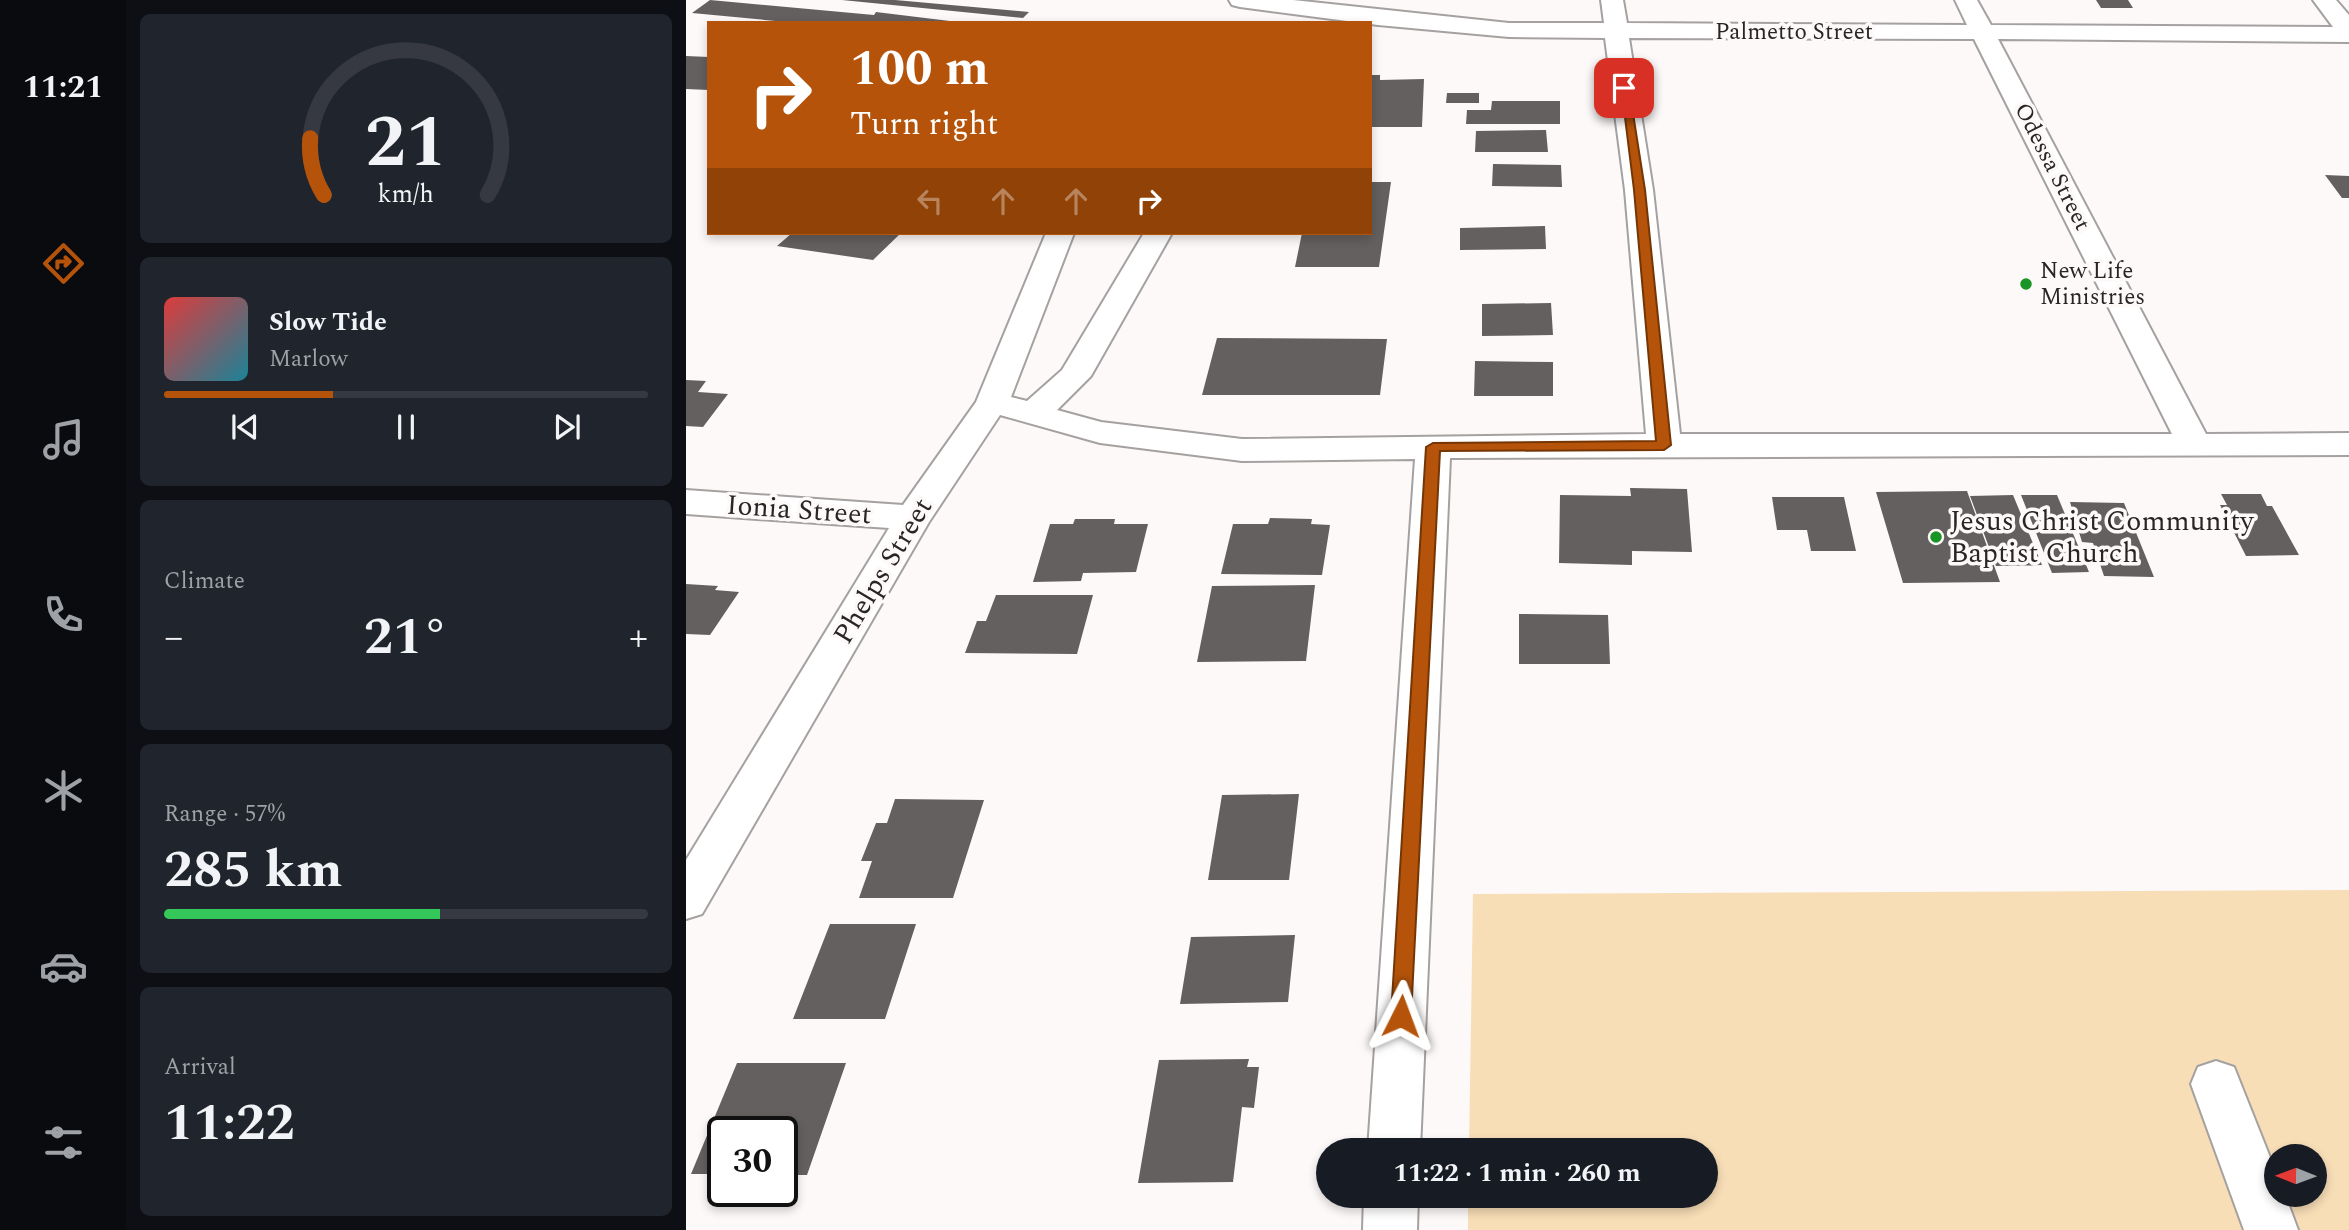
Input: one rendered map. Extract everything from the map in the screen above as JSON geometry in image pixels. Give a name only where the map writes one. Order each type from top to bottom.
[{"type":"street","name":"Palmetto Street","points":[[1240,0],[1378,18],[1509,30],[1616,33],[2349,34]]},
{"type":"street","points":[[1612,0],[1639,190],[1664,445]]},
{"type":"street","name":"Odessa Street","points":[[1966,0],[2195,446]]},
{"type":"street","points":[[2324,0],[2349,34]]},
{"type":"street","points":[[1245,21],[1271,2]]},
{"type":"street","name":"Phelps Street","points":[[686,900],[913,519],[992,402],[1059,235]]},
{"type":"street","points":[[1034,414],[1075,376],[1157,235]]},
{"type":"street","points":[[992,402],[1100,432],[1242,450],[1664,445],[2349,444]]},
{"type":"street","points":[[1395,1138],[1433,447]]},
{"type":"street","name":"Ionia Street","points":[[686,502],[913,519]]},
{"type":"street","points":[[2216,1084],[2270,1230]]},
{"type":"street","points":[[1390,1230],[1391,1208]]},
{"type":"shaded area","points":[[2349,890],[2349,1230],[1468,1230],[1468,1208],[1718,1208],[1718,1138],[1469,1138],[1473,894]]},
{"type":"building","points":[[710,0],[874,15],[876,12],[950,21],[776,21],[692,13]]},
{"type":"building","points":[[842,0],[895,0],[1029,12],[1023,18]]},
{"type":"building","points":[[2096,0],[2128,0],[2133,8],[2101,8]]},
{"type":"building","points":[[686,56],[707,57],[707,90],[686,89]]},
{"type":"building","points":[[1372,75],[1380,75],[1380,80],[1424,79],[1422,127],[1372,127]]},
{"type":"building","points":[[1447,93],[1479,93],[1479,103],[1446,103]]},
{"type":"building","points":[[1492,101],[1560,101],[1560,124],[1466,124],[1467,110],[1491,110]]},
{"type":"building","points":[[1546,130],[1548,152],[1475,152],[1476,131]]},
{"type":"building","points":[[1493,164],[1561,165],[1562,187],[1492,186]]},
{"type":"building","points":[[2325,175],[2349,176],[2349,198],[2342,198]]},
{"type":"building","points":[[1372,182],[1391,182],[1379,267],[1295,267],[1302,235],[1372,235]]},
{"type":"building","points":[[1545,226],[1546,249],[1460,250],[1460,228]]},
{"type":"building","points":[[790,235],[899,235],[873,260],[777,246]]},
{"type":"building","points":[[1551,303],[1553,335],[1482,336],[1482,304]]},
{"type":"building","points":[[1217,338],[1387,339],[1380,395],[1202,395]]},
{"type":"building","points":[[1475,361],[1553,362],[1553,396],[1474,396]]},
{"type":"building","points":[[686,380],[706,381],[698,392],[728,394],[703,427],[686,426]]},
{"type":"building","points":[[1630,488],[1687,489],[1692,552],[1632,551],[1632,565],[1559,563],[1560,495],[1631,496]]},
{"type":"building","name":"Jesus Christ Community Baptist Church","points":[[1967,491],[2000,582],[1903,583],[1876,492]]},
{"type":"building","points":[[2221,494],[2261,494],[2267,506],[2272,506],[2299,555],[2246,556],[2220,505],[2227,505]]},
{"type":"building","points":[[2013,495],[2042,565],[1996,566],[1970,496]]},
{"type":"building","points":[[2021,495],[2057,495],[2089,572],[2052,573]]},
{"type":"building","points":[[1772,497],[1844,497],[1856,551],[1811,551],[1807,530],[1777,530]]},
{"type":"building","points":[[2070,502],[2124,503],[2154,577],[2104,576],[2093,543],[2082,542]]},
{"type":"building","points":[[1270,518],[1312,519],[1311,524],[1330,525],[1322,575],[1221,574],[1233,524],[1268,524]]},
{"type":"building","points":[[1075,519],[1115,519],[1114,524],[1148,524],[1136,572],[1083,573],[1081,581],[1033,582],[1050,524],[1073,524]]},
{"type":"building","points":[[686,584],[718,586],[715,590],[739,592],[710,635],[686,634]]},
{"type":"building","points":[[1315,585],[1306,661],[1197,662],[1212,586]]},
{"type":"building","points":[[996,595],[1093,595],[1077,654],[965,653],[977,621],[986,621]]},
{"type":"building","points":[[1519,614],[1608,615],[1610,664],[1519,664]]},
{"type":"building","points":[[1299,794],[1289,880],[1208,880],[1222,795]]},
{"type":"building","points":[[895,799],[984,800],[953,898],[859,898],[872,861],[861,861],[876,823],[887,823]]},
{"type":"building","points":[[830,924],[916,924],[885,1019],[793,1019]]},
{"type":"building","points":[[1295,935],[1288,1002],[1180,1004],[1191,937]]},
{"type":"building","points":[[1249,1059],[1247,1067],[1259,1067],[1254,1108],[1242,1107],[1233,1182],[1138,1183],[1159,1060]]},
{"type":"building","points":[[737,1063],[846,1063],[807,1175],[798,1175],[798,1116],[715,1116]]},
{"type":"building","points":[[707,1135],[707,1174],[691,1174]]},
{"type":"place","name":"New Life Ministries","points":[[2026,284]]},
{"type":"place","name":"Jesus Christ Community Baptist Church","points":[[1936,537]]},
{"type":"route","points":[[1401,1016],[1433,447],[1664,445],[1639,190],[1624,88]]}]
